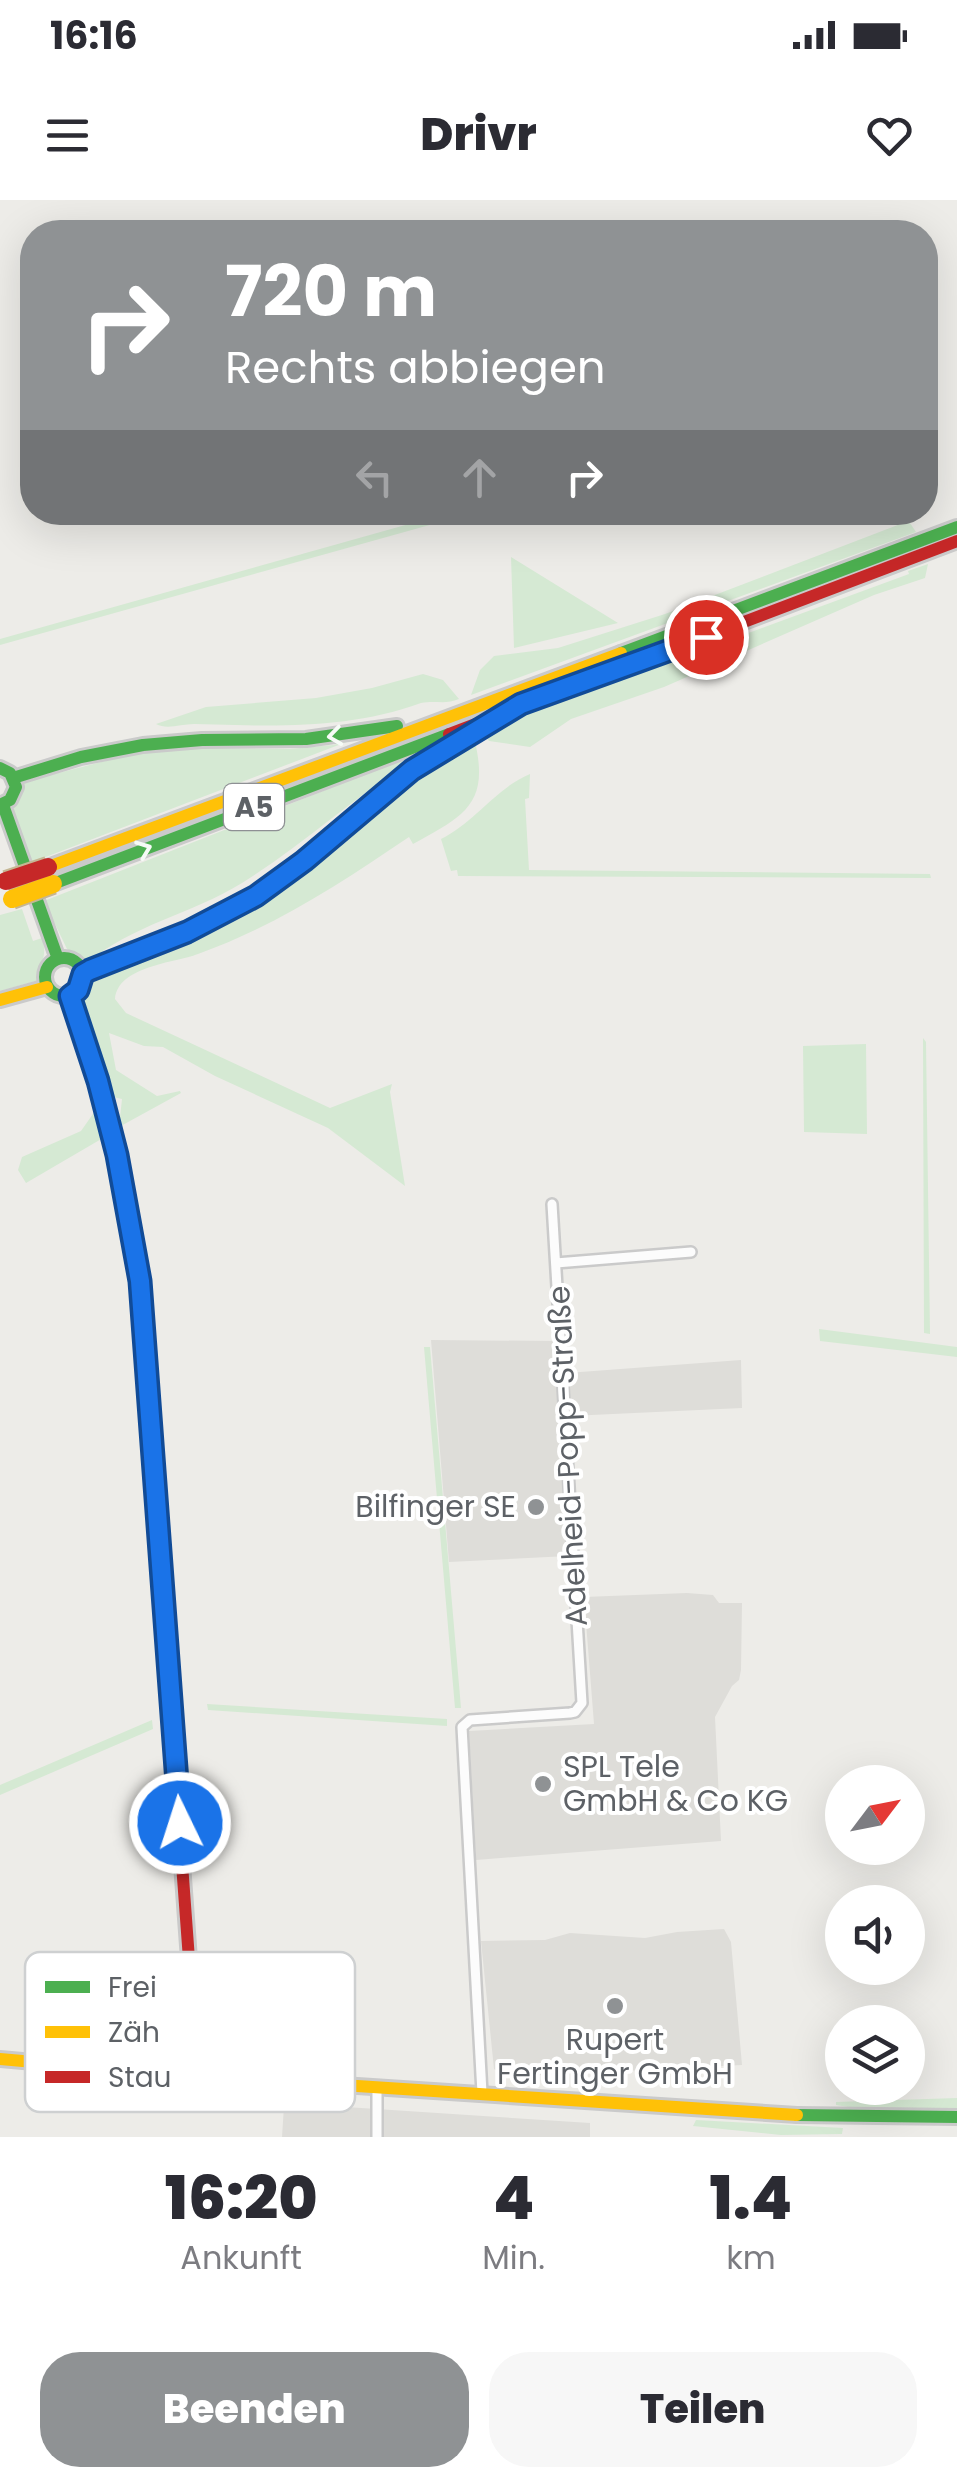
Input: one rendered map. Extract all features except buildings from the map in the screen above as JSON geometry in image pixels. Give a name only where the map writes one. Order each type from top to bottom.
[{"type":"main road","name":"A5","points":[[51,875],[432,721],[957,527]]},
{"type":"main road","name":"A5","points":[[5,892],[802,602],[957,541]]},
{"type":"main road","points":[[83,974],[187,932],[256,896],[412,770],[521,704]]},
{"type":"main road","points":[[58,959],[1,805],[15,792],[7,773],[143,745],[202,740],[306,740],[432,721]]},
{"type":"main road","points":[[58,959],[74,961],[83,974],[82,986],[70,996],[60,996],[48,987],[46,970],[58,959]]},
{"type":"main road","points":[[0,1000],[48,987]]},
{"type":"main road","points":[[70,996],[117,1155],[140,1281],[189,1952]]},
{"type":"main road","points":[[186,1910],[195,1952]]},
{"type":"main road","points":[[0,2059],[25,2061]]},
{"type":"main road","points":[[355,2086],[798,2115],[957,2117]]},
{"type":"street","name":"Adelheid-Popp-Straße","points":[[482,2093],[461,1732],[470,1720],[570,1713],[579,1708],[582,1694],[552,1204]]},
{"type":"street","points":[[556,1263],[691,1252]]},
{"type":"street","points":[[377,2088],[377,2137]]},
{"type":"shaded area","points":[[431,1340],[556,1341],[568,1556],[449,1562]]},
{"type":"shaded area","points":[[741,1360],[742,1408],[570,1416],[567,1373]]},
{"type":"shaded area","points":[[713,1595],[719,1603],[742,1603],[739,1680],[715,1717],[721,1841],[476,1860],[469,1731],[594,1724],[584,1597]]},
{"type":"shaded area","points":[[724,1929],[731,1942],[742,2065],[505,2077],[494,2069],[481,1941],[545,1940],[570,1933],[645,1938]]},
{"type":"shaded area","points":[[355,2108],[590,2123],[590,2137],[282,2137],[284,2112],[355,2112]]},
{"type":"green space","points":[[405,525],[430,525],[0,645],[0,639]]},
{"type":"green space","points":[[898,525],[911,525],[916,532],[471,695],[480,670],[494,656],[558,648],[665,614]]},
{"type":"green space","points":[[511,557],[618,623],[514,648]]},
{"type":"green space","points":[[928,564],[925,578],[874,595],[664,687],[571,719],[530,747],[489,741],[484,734],[503,723]]},
{"type":"green space","points":[[423,674],[443,680],[459,699],[421,703],[337,722],[169,727],[156,724],[206,707],[316,698]]},
{"type":"green space","points":[[474,738],[479,778],[476,793],[459,816],[413,844],[409,837],[281,917],[227,943],[136,973],[118,988],[115,999],[126,1013],[330,1108],[392,1084],[405,1186],[328,1128],[215,1076],[163,1047],[144,1046],[109,1033],[116,1070],[157,1096],[181,1093],[119,1127],[122,1099],[113,1097],[104,1082],[82,1003],[90,978],[183,940]]},
{"type":"green space","points":[[349,741],[30,863],[15,820],[20,783],[136,753],[193,748],[290,749]]},
{"type":"green space","points":[[437,746],[242,883],[122,939],[86,964],[67,949],[44,901]]},
{"type":"green space","points":[[530,774],[529,798],[525,799],[529,870],[930,874],[931,878],[458,876],[457,870],[451,871],[441,839]]},
{"type":"green space","points":[[22,909],[33,941],[42,938],[39,980],[0,991],[0,915]]},
{"type":"green space","points":[[923,1038],[926,1042],[930,1334],[924,1333]]},
{"type":"green space","points":[[866,1044],[867,1134],[804,1132],[803,1046]]},
{"type":"green space","points":[[95,1111],[103,1138],[26,1183],[18,1170],[22,1157],[81,1131]]},
{"type":"green space","points":[[819,1329],[957,1347],[957,1357],[820,1341]]},
{"type":"green space","points":[[424,1347],[430,1347],[461,1708],[455,1708]]},
{"type":"green space","points":[[207,1704],[447,1719],[447,1726],[208,1710]]},
{"type":"green space","points":[[152,1720],[153,1729],[0,1795],[0,1785]]},
{"type":"green space","points":[[957,2098],[957,2109],[836,2105],[925,2105],[925,2099]]},
{"type":"green space","points":[[696,2120],[843,2128],[842,2134],[781,2135],[693,2126]]},
{"type":"traffic: fast","points":[[621,653],[957,527]]},
{"type":"traffic: fast","points":[[13,778],[81,757],[143,745],[306,739],[397,726]]},
{"type":"traffic: fast","points":[[53,884],[449,734]]},
{"type":"traffic: fast","points":[[0,768],[10,773],[16,787],[10,800],[0,805]]},
{"type":"traffic: fast","points":[[3,805],[58,959]]},
{"type":"traffic: fast","points":[[64,958],[78,963],[83,977],[78,991],[64,996],[50,991],[45,977],[50,963],[64,958]]},
{"type":"traffic: fast","points":[[797,2115],[957,2117]]},
{"type":"traffic: slow","points":[[48,867],[621,653]]},
{"type":"traffic: slow","points":[[83,975],[187,932],[256,896],[304,861],[412,769],[474,731]]},
{"type":"traffic: slow","points":[[12,899],[53,884]]},
{"type":"traffic: slow","points":[[0,1000],[47,987]]},
{"type":"traffic: slow","points":[[71,996],[117,1155],[140,1281],[172,1728]]},
{"type":"traffic: slow","points":[[0,2059],[25,2061]]},
{"type":"traffic: slow","points":[[355,2086],[797,2115]]},
{"type":"traffic: jam","points":[[449,734],[957,541]]},
{"type":"traffic: jam","points":[[6,881],[48,867]]},
{"type":"traffic: jam","points":[[172,1728],[188,1952]]},
{"type":"place","name":"Bilfinger SE","points":[[536,1507]]},
{"type":"place","name":"SPL Tele GmbH & Co KG","points":[[543,1784]]},
{"type":"place","name":"Rupert Fertinger GmbH","points":[[615,2006]]},
{"type":"route","points":[[180,1823],[140,1281],[117,1155],[70,996],[82,986],[83,974],[90,970],[187,932],[272,886],[412,770],[521,704],[706,637]]}]
